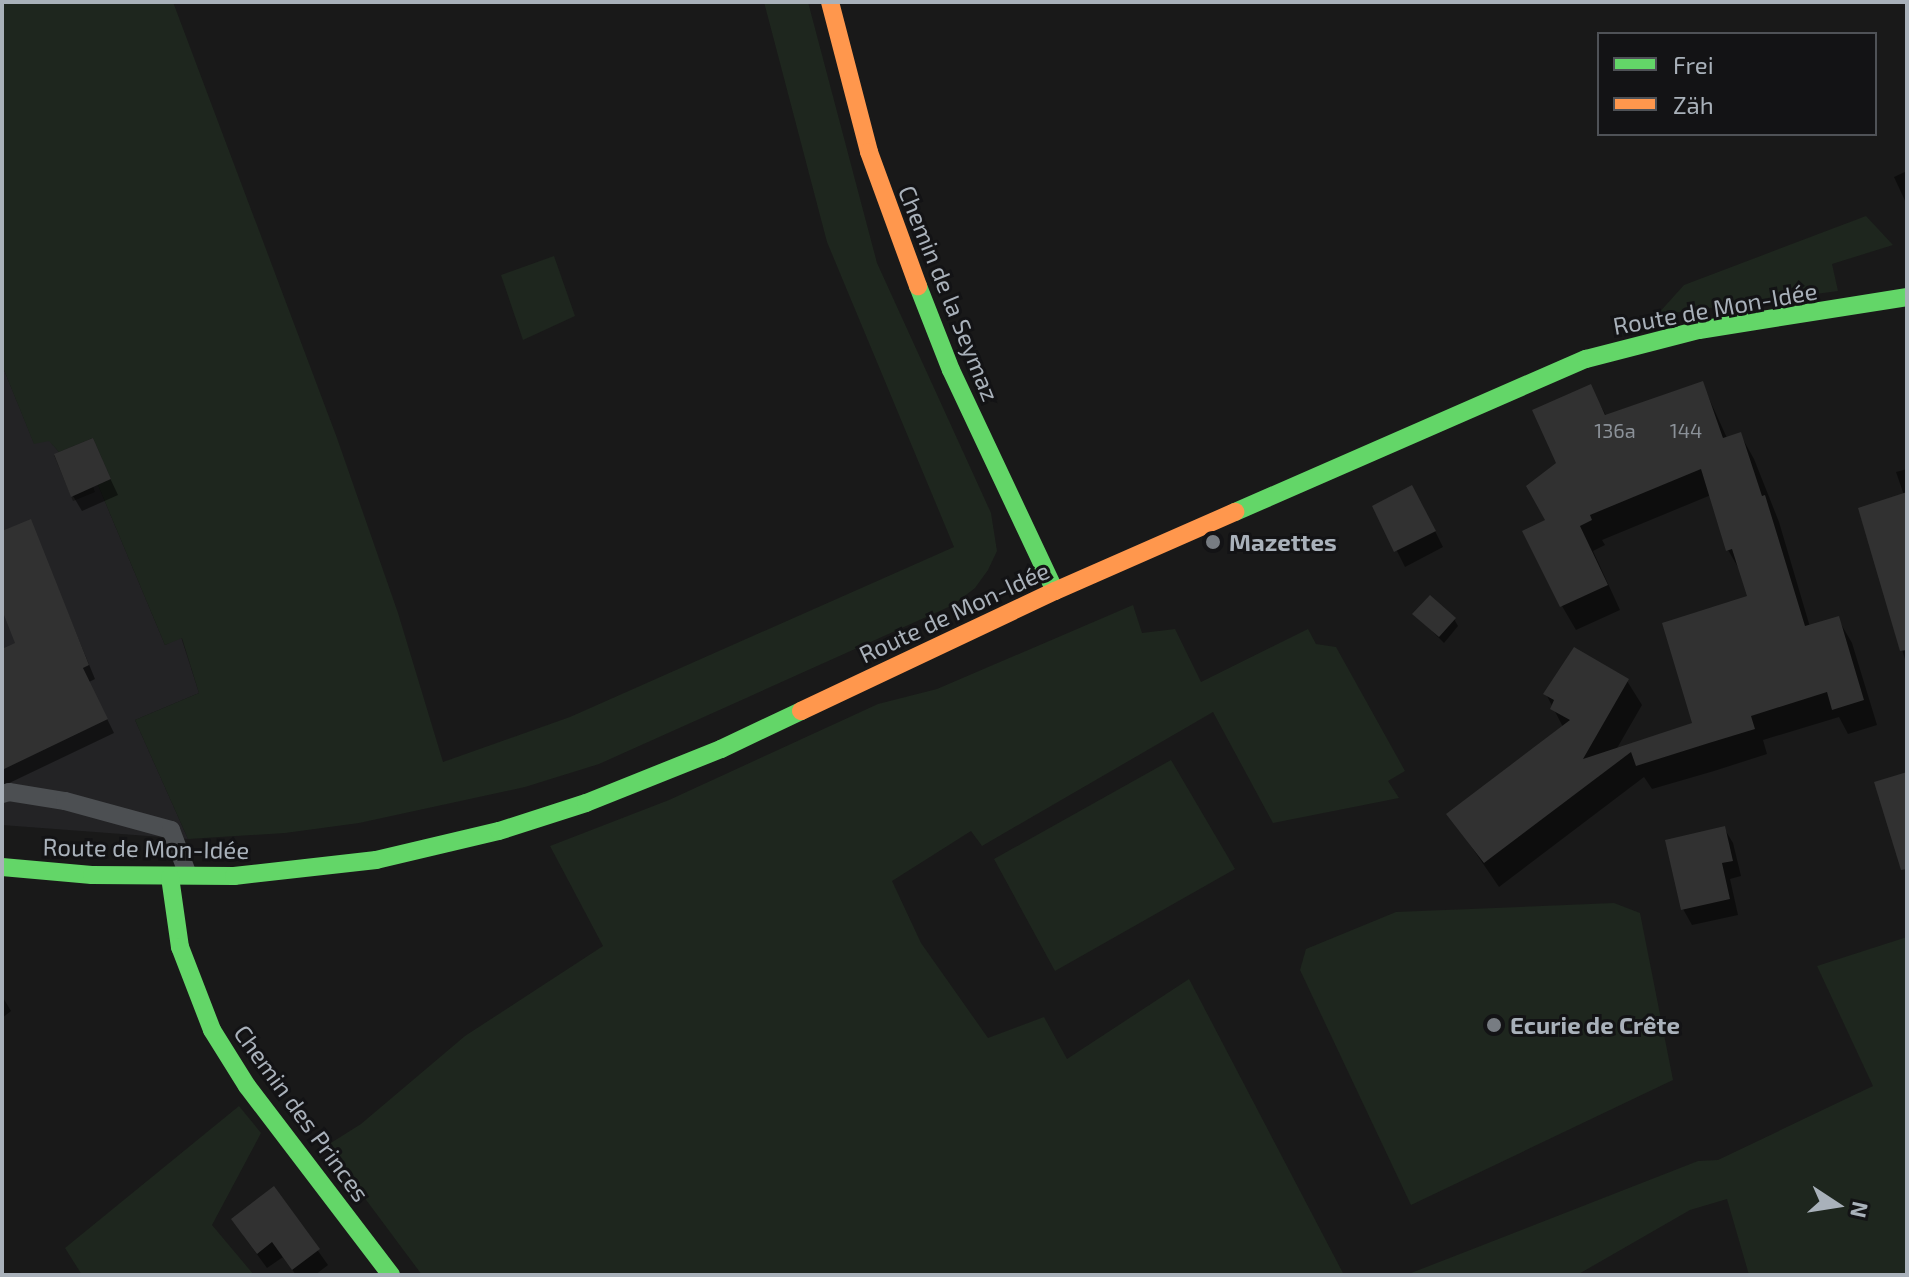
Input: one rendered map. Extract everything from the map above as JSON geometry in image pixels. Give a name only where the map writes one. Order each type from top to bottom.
[{"type":"street","name":"Chemin de la Seymaz","points":[[830,2],[869,152],[896,231],[951,370],[1055,591]]},
{"type":"street","name":"Route de Mon-Idée","points":[[2,867],[179,877],[288,872],[376,860],[499,831],[586,803],[721,749],[1055,591],[1460,411],[1612,350],[1699,330],[1907,297]]},
{"type":"street","name":"Chemin des Princes","points":[[179,877],[180,947],[212,1030],[247,1086],[391,1275]]},
{"type":"lane","points":[[2,794],[9,792],[65,801],[171,830],[179,877]]},
{"type":"shaded area","points":[[2,2],[173,2],[337,438],[398,613],[443,762],[570,717],[954,547],[827,242],[764,2],[808,2],[877,263],[991,513],[997,551],[988,570],[975,588],[953,605],[599,764],[525,787],[359,823],[285,833],[188,839],[135,720],[199,693],[182,638],[165,645],[98,485],[111,479],[93,438],[59,452],[49,441],[34,444],[2,365]]},
{"type":"shaded area","points":[[1866,216],[1893,245],[1832,264],[1838,291],[1657,315],[1684,285]]},
{"type":"shaded area","points":[[554,256],[575,316],[523,340],[501,275]]},
{"type":"shaded area","points":[[2,365],[34,443],[49,440],[59,452],[54,455],[73,501],[95,492],[93,487],[98,485],[165,645],[181,637],[199,693],[135,720],[188,839],[2,825]]},
{"type":"shaded area","points":[[1133,605],[1142,633],[1175,629],[1201,682],[1308,629],[1316,644],[1336,647],[1405,771],[1388,781],[1399,798],[1273,823],[1213,712],[982,846],[971,831],[892,881],[921,943],[988,1038],[1044,1017],[1067,1059],[1189,979],[1344,1275],[422,1275],[326,1146],[361,1124],[465,1036],[603,946],[550,846],[669,800],[878,704],[937,689]]},
{"type":"shaded area","points":[[1171,760],[1235,869],[1055,971],[994,859]]},
{"type":"shaded area","name":"Ecurie de Crête","points":[[1614,903],[1640,913],[1673,1080],[1411,1205],[1300,970],[1306,949],[1396,912]]},
{"type":"shaded area","points":[[1907,937],[1907,1275],[1749,1275],[1727,1199],[1690,1210],[1577,1275],[1406,1275],[1698,1161],[1718,1160],[1873,1086],[1817,966]]},
{"type":"shaded area","points":[[239,1106],[261,1133],[212,1225],[254,1275],[82,1275],[65,1248]]},
{"type":"building","points":[[1703,381],[1723,438],[1741,432],[1762,496],[1765,495],[1805,626],[1839,616],[1864,700],[1832,710],[1827,692],[1751,716],[1755,729],[1636,766],[1631,752],[1484,863],[1446,814],[1570,720],[1550,709],[1554,700],[1543,694],[1574,647],[1629,679],[1583,759],[1692,723],[1662,623],[1747,596],[1732,549],[1726,551],[1701,469],[1590,515],[1592,520],[1580,526],[1608,585],[1560,607],[1522,531],[1545,520],[1526,486],[1556,463],[1532,410],[1591,384],[1605,415]]},
{"type":"building","points":[[93,438],[111,479],[71,497],[54,454]]},
{"type":"building","points":[[1412,485],[1436,531],[1394,552],[1372,506]]},
{"type":"building","points":[[1907,492],[1907,650],[1900,651],[1858,508]]},
{"type":"building","points":[[31,519],[89,665],[83,668],[108,719],[2,770],[2,649],[15,643],[2,610],[2,531]]},
{"type":"building","points":[[1430,595],[1456,618],[1439,637],[1412,614]]},
{"type":"building","points":[[1907,772],[1907,869],[1901,870],[1874,782]]},
{"type":"building","points":[[1725,826],[1733,861],[1722,863],[1730,899],[1681,910],[1665,840]]},
{"type":"building","points":[[274,1186],[320,1249],[292,1270],[272,1242],[257,1254],[231,1219]]},
{"type":"traffic: fast","points":[[918,286],[951,370],[1055,591]]},
{"type":"traffic: fast","points":[[1235,512],[1586,359],[1699,330],[1907,297]]},
{"type":"traffic: fast","points":[[2,867],[92,875],[234,876],[376,860],[499,831],[586,803],[721,749],[801,711]]},
{"type":"traffic: fast","points":[[170,877],[180,947],[212,1030],[247,1086],[391,1275]]},
{"type":"traffic: slow","points":[[830,2],[869,152],[918,286]]},
{"type":"traffic: slow","points":[[801,711],[1055,591],[1235,512]]},
{"type":"place","name":"Mazettes","points":[[1213,542]]},
{"type":"place","name":"Ecurie de Crête","points":[[1494,1025]]}]
